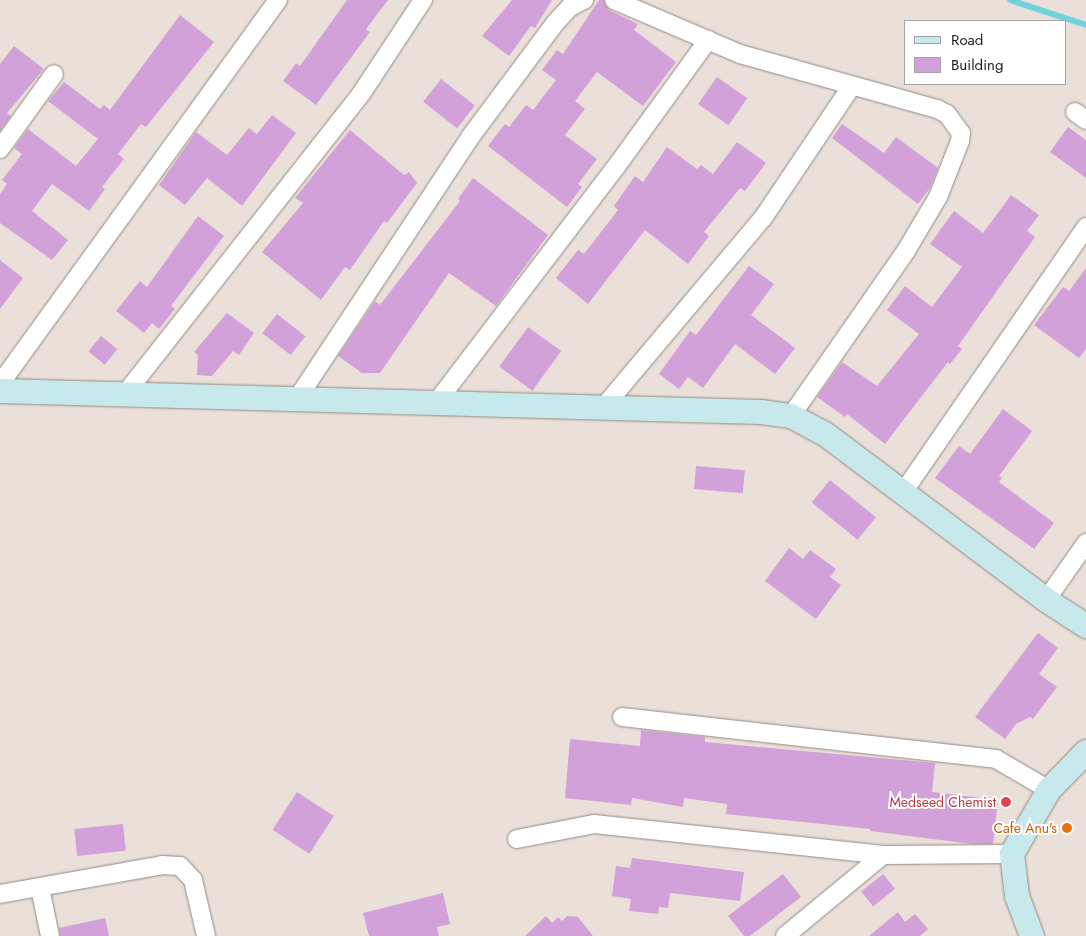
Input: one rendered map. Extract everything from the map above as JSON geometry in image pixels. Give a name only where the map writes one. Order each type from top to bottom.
[{"type":"street","points":[[0,384],[278,0]]},
{"type":"street","points":[[125,394],[361,94],[423,0]]},
{"type":"street","points":[[297,399],[471,136],[556,22],[570,7],[584,0]]},
{"type":"street","points":[[614,0],[740,54],[851,88],[947,114],[960,133],[960,142],[938,197],[906,250],[791,416]]},
{"type":"street","points":[[436,403],[616,167],[708,40]]},
{"type":"street","points":[[0,149],[54,74]]},
{"type":"street","points":[[602,409],[763,218],[851,88]]},
{"type":"street","points":[[904,491],[1086,227]]},
{"type":"street","points":[[0,391],[762,412],[791,416],[825,434],[904,491],[1046,600],[1086,626]]},
{"type":"street","points":[[1046,600],[1086,543]]},
{"type":"street","points":[[622,717],[996,759],[1049,790]]},
{"type":"street","points":[[1032,936],[1017,896],[1012,854],[1049,790],[1086,752]]},
{"type":"street","points":[[517,839],[594,824],[883,855],[1012,854]]},
{"type":"street","points":[[785,936],[883,855]]},
{"type":"street","points":[[0,894],[162,865],[180,866],[193,880],[206,936]]},
{"type":"street","points":[[40,888],[50,936]]},
{"type":"building","points":[[347,0],[388,0],[366,29],[370,32],[316,105],[283,81],[296,63],[300,66]]},
{"type":"building","points":[[512,0],[552,0],[535,28],[531,26],[509,56],[482,36]]},
{"type":"building","points":[[599,0],[604,0],[609,10],[638,24],[634,30],[676,62],[643,106],[597,72],[575,101],[585,109],[565,135],[597,159],[578,184],[582,187],[567,207],[488,146],[505,124],[509,127],[526,105],[533,110],[556,80],[542,70],[557,50],[563,54]]},
{"type":"building","points":[[180,15],[214,42],[146,127],[141,124],[118,154],[124,159],[102,187],[105,189],[89,211],[52,184],[32,211],[68,240],[52,260],[0,223],[0,194],[7,184],[2,180],[22,154],[14,148],[28,129],[76,166],[98,139],[48,101],[64,82],[100,109],[104,105],[110,110]]},
{"type":"building","points":[[14,46],[44,69],[7,113],[11,116],[0,131],[0,64]]},
{"type":"building","points":[[717,77],[747,98],[728,125],[698,104]]},
{"type":"building","points":[[441,79],[475,105],[457,128],[423,102]]},
{"type":"building","points":[[272,115],[296,133],[242,206],[207,178],[185,205],[159,185],[196,132],[227,155],[249,128],[257,134]]},
{"type":"building","points":[[842,124],[884,153],[896,137],[938,168],[930,188],[918,204],[832,138]]},
{"type":"building","points":[[1068,127],[1086,140],[1086,178],[1050,152]]},
{"type":"building","points":[[350,130],[404,175],[409,172],[417,183],[387,223],[384,221],[350,270],[345,267],[321,300],[262,252],[303,203],[295,198]]},
{"type":"building","points":[[737,142],[766,163],[745,191],[740,188],[704,232],[709,236],[688,264],[645,230],[588,304],[556,278],[578,250],[584,254],[618,210],[614,206],[635,176],[643,182],[667,147],[697,169],[701,165],[713,174]]},
{"type":"building","points":[[473,178],[548,235],[496,306],[449,273],[380,373],[362,373],[338,356],[375,301],[380,305],[460,201],[458,199]]},
{"type":"building","points":[[1011,195],[1039,215],[1027,231],[1035,237],[958,346],[962,349],[950,364],[948,362],[885,444],[847,414],[845,417],[817,397],[842,362],[877,386],[919,334],[887,310],[905,286],[932,307],[962,267],[930,244],[954,211],[983,233]]},
{"type":"building","points":[[198,216],[224,236],[171,306],[175,309],[159,329],[152,323],[144,333],[116,311],[140,281],[147,287]]},
{"type":"building","points":[[0,260],[23,278],[0,309]]},
{"type":"building","points":[[749,266],[774,284],[751,315],[795,348],[775,374],[735,344],[703,388],[688,377],[679,389],[659,374],[690,331],[696,335]]},
{"type":"building","points":[[1086,268],[1086,349],[1079,358],[1034,325],[1063,287],[1069,291]]},
{"type":"building","points":[[227,313],[254,333],[239,355],[233,351],[212,376],[197,375],[198,355],[194,352]]},
{"type":"building","points":[[277,314],[305,336],[291,355],[262,333]]},
{"type":"building","points":[[528,327],[561,351],[532,391],[499,367]]},
{"type":"building","points":[[101,336],[117,349],[105,365],[88,352]]},
{"type":"building","points":[[1003,409],[1032,431],[999,476],[1002,478],[999,482],[1054,523],[1034,549],[935,478],[959,446],[970,454]]},
{"type":"building","points":[[696,466],[745,470],[743,493],[694,489]]},
{"type":"building","points":[[830,480],[876,517],[858,540],[812,503]]},
{"type":"building","points":[[789,548],[803,559],[810,550],[836,569],[830,577],[841,585],[816,619],[765,581]]},
{"type":"building","points":[[1038,633],[1058,648],[1039,674],[1057,687],[1033,719],[1030,717],[1016,724],[1005,739],[975,717]]},
{"type":"building","points":[[641,730],[705,737],[705,742],[935,763],[932,792],[998,800],[993,844],[972,844],[870,831],[870,829],[726,814],[727,804],[684,798],[683,807],[632,798],[631,805],[565,798],[570,739],[640,746]]},
{"type":"building","points":[[297,792],[334,816],[309,854],[272,830]]},
{"type":"building","points":[[123,824],[126,851],[77,856],[74,829]]},
{"type":"building","points":[[632,858],[744,872],[740,901],[670,893],[668,908],[659,907],[658,914],[629,911],[631,899],[612,896],[616,866],[630,868]]},
{"type":"building","points":[[783,874],[801,897],[750,936],[744,936],[728,916]]},
{"type":"building","points":[[883,874],[895,889],[873,906],[861,892]]},
{"type":"building","points":[[443,893],[450,924],[437,927],[439,936],[369,936],[363,913]]},
{"type":"building","points":[[898,912],[905,922],[915,914],[928,929],[920,936],[869,936]]},
{"type":"building","points":[[546,916],[552,923],[558,917],[562,921],[567,916],[578,917],[593,936],[525,936]]},
{"type":"building","points":[[105,918],[109,936],[60,936],[59,928]]},
{"type":"waterway","points":[[1010,0],[1086,25]]},
{"type":"place","name":"Medseed Chemist","points":[[1006,802]]},
{"type":"place","name":"Cafe Anu's","points":[[1067,828]]}]
